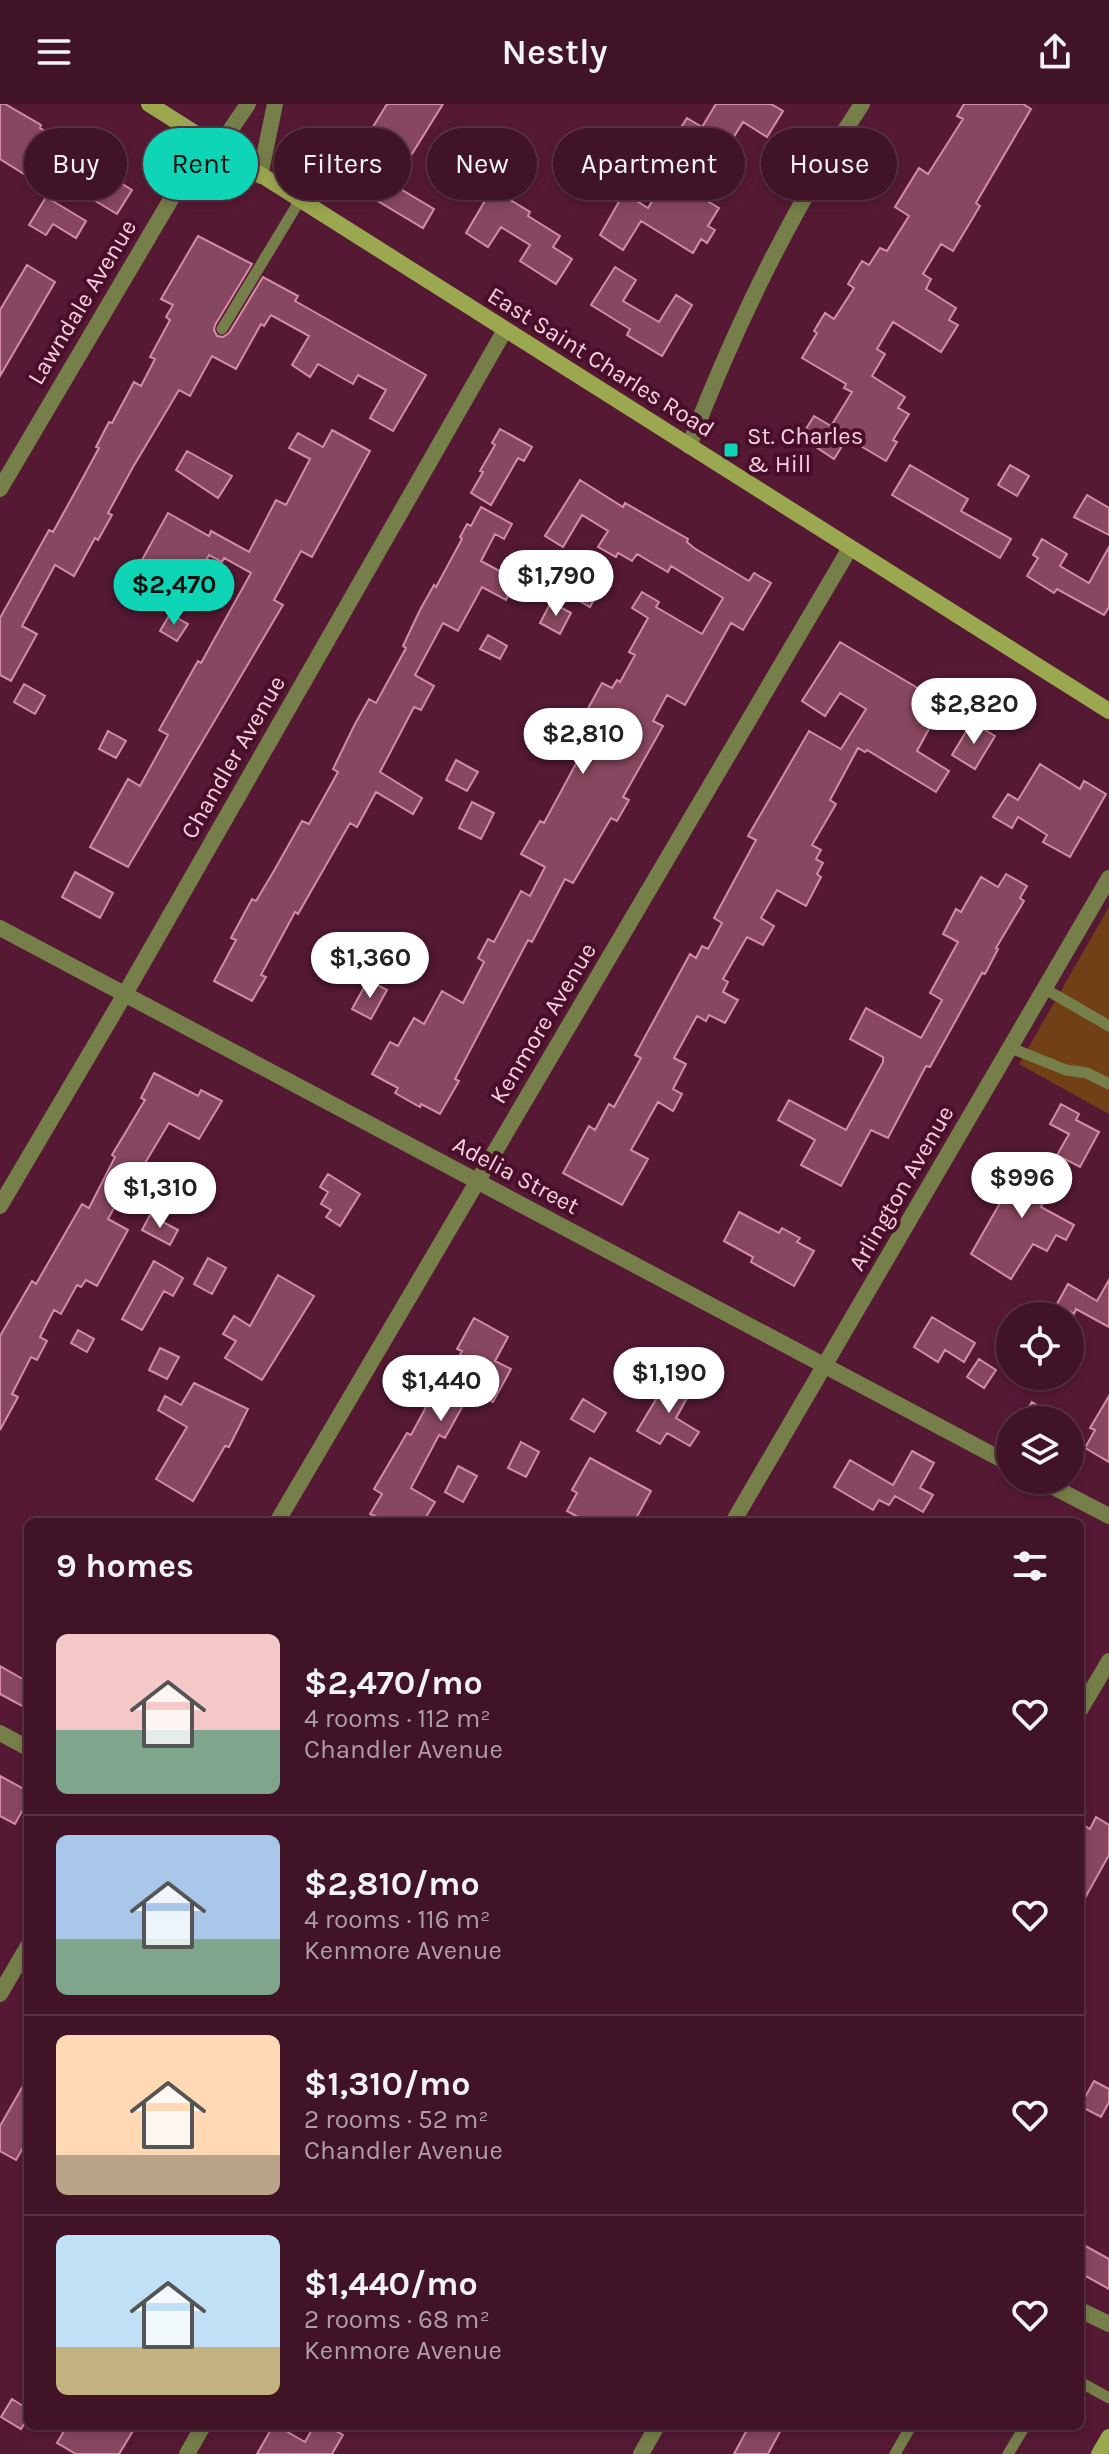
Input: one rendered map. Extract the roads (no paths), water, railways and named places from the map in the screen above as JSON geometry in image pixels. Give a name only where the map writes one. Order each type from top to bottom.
[{"type":"main road","name":"East Saint Charles Road","points":[[149,104],[187,128]]},
{"type":"main road","name":"East Saint Charles Road","points":[[260,176],[274,184]]},
{"type":"main road","name":"East Saint Charles Road","points":[[300,200],[1109,711]]},
{"type":"main road","points":[[1099,2454],[1109,2437]]},
{"type":"street","name":"Lawndale Avenue","points":[[226,128],[248,104]]},
{"type":"street","points":[[260,176],[275,104]]},
{"type":"street","points":[[689,446],[712,386],[783,237],[862,104]]},
{"type":"street","name":"Lawndale Avenue","points":[[0,489],[178,200]]},
{"type":"street","name":"Chandler Avenue","points":[[0,1206],[125,994],[505,330]]},
{"type":"street","name":"Kenmore Avenue","points":[[279,1518],[850,548]]},
{"type":"street","name":"Arlington Avenue","points":[[735,1518],[1109,878]]},
{"type":"street","name":"Adelia Street","points":[[0,928],[996,1457]]},
{"type":"street","points":[[1067,1494],[1109,1516]]},
{"type":"street","points":[[1084,1703],[1109,1661]]},
{"type":"street","points":[[0,1733],[24,1746]]},
{"type":"street","points":[[0,1994],[24,1953]]},
{"type":"street","points":[[1084,2312],[1109,2324]]},
{"type":"street","points":[[187,2454],[201,2430]]},
{"type":"street","points":[[641,2454],[655,2430]]},
{"type":"lane","points":[[222,329],[300,200]]},
{"type":"lane","points":[[1045,989],[1109,1026]]},
{"type":"lane","points":[[1011,1048],[1066,1070],[1087,1073],[1109,1084]]},
{"type":"lane","points":[[1084,2384],[1109,2398]]},
{"type":"lane","points":[[895,2454],[909,2430]]},
{"type":"lane","points":[[1008,2454],[1023,2430]]},
{"type":"place","name":"St. Charles & Hill","points":[[731,450]]}]
